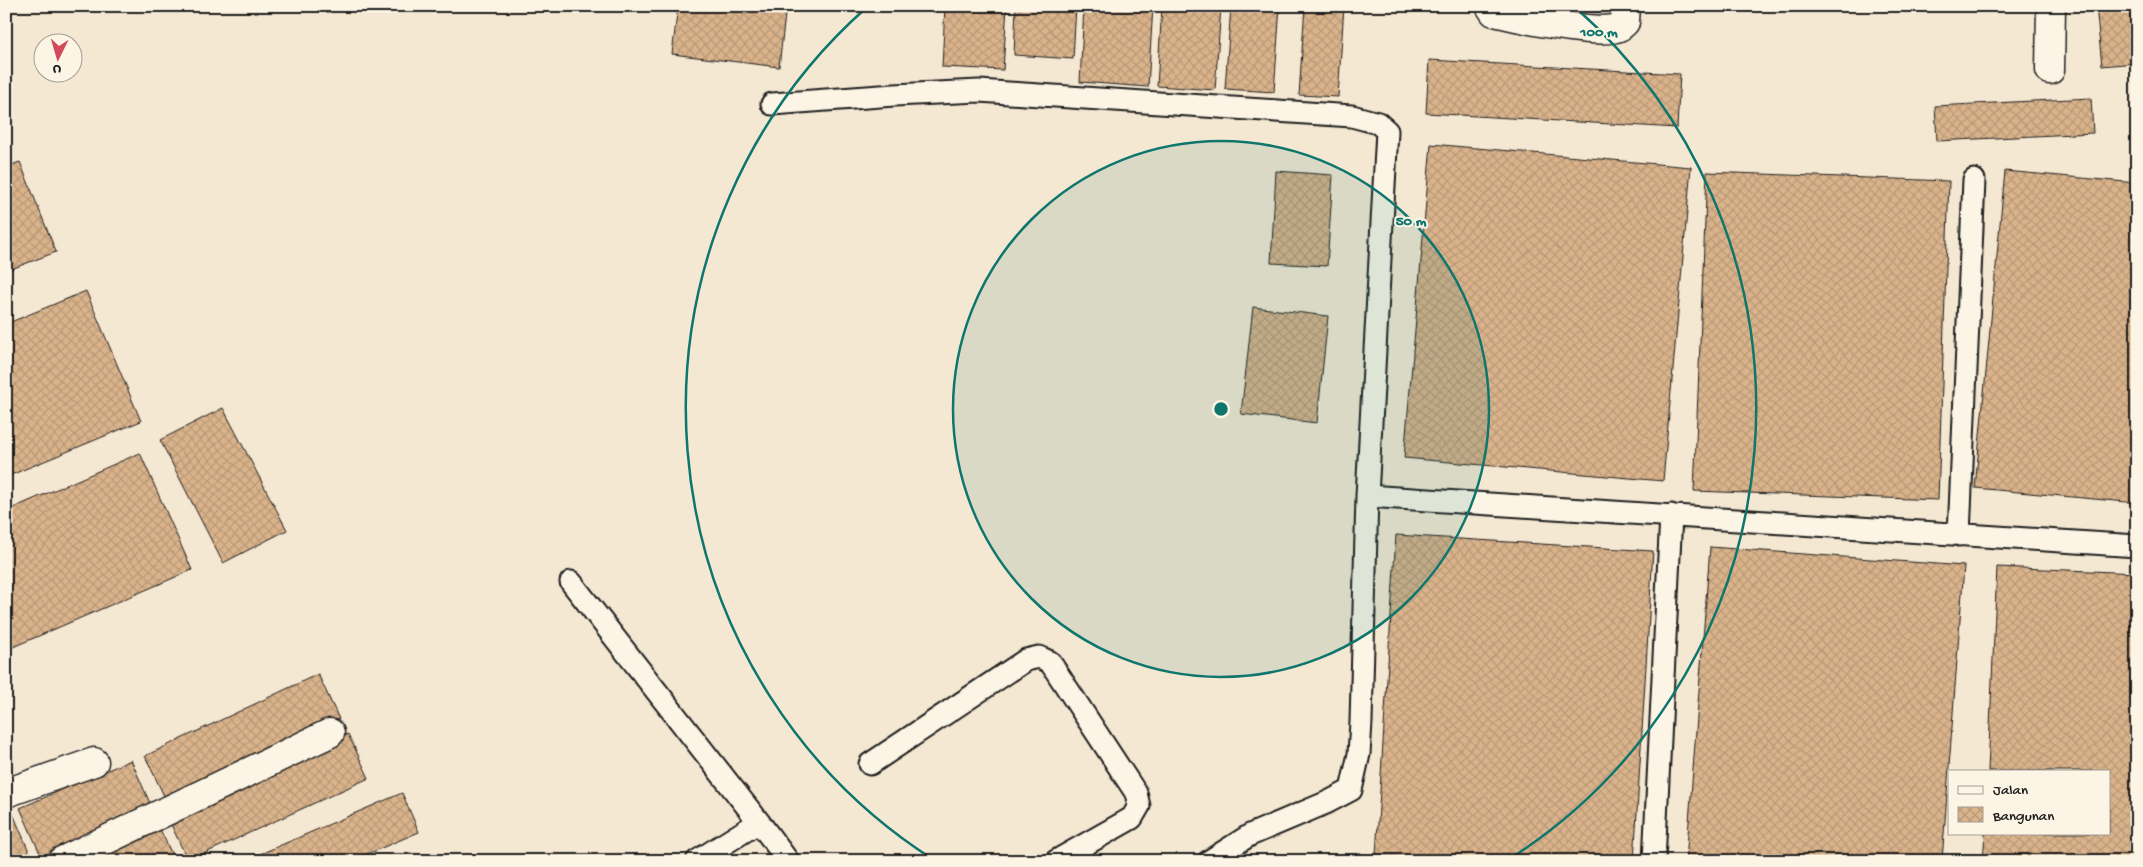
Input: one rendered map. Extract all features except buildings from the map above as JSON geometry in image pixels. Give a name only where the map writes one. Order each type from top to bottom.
[{"type":"street","points":[[1490,6],[1494,12],[1535,22],[1606,30],[1619,28],[1625,22],[1626,6]]},
{"type":"street","points":[[2050,70],[2051,6]]},
{"type":"street","points":[[62,861],[330,733]]},
{"type":"street","points":[[6,793],[94,762]]},
{"type":"lane","points":[[772,104],[894,95],[979,92],[1352,116],[1378,123],[1387,131],[1388,150],[1367,496],[1361,722],[1358,754],[1351,790],[1328,802],[1250,835],[1209,861]]},
{"type":"lane","points":[[1959,535],[1974,180]]},
{"type":"lane","points":[[1367,496],[2137,546]]},
{"type":"lane","points":[[1654,861],[1671,516]]},
{"type":"lane","points":[[571,582],[788,861]]},
{"type":"lane","points":[[870,764],[1026,660],[1040,657],[1050,662],[1136,793],[1139,806],[1132,818],[1056,861]]},
{"type":"lane","points":[[697,861],[759,822]]}]
